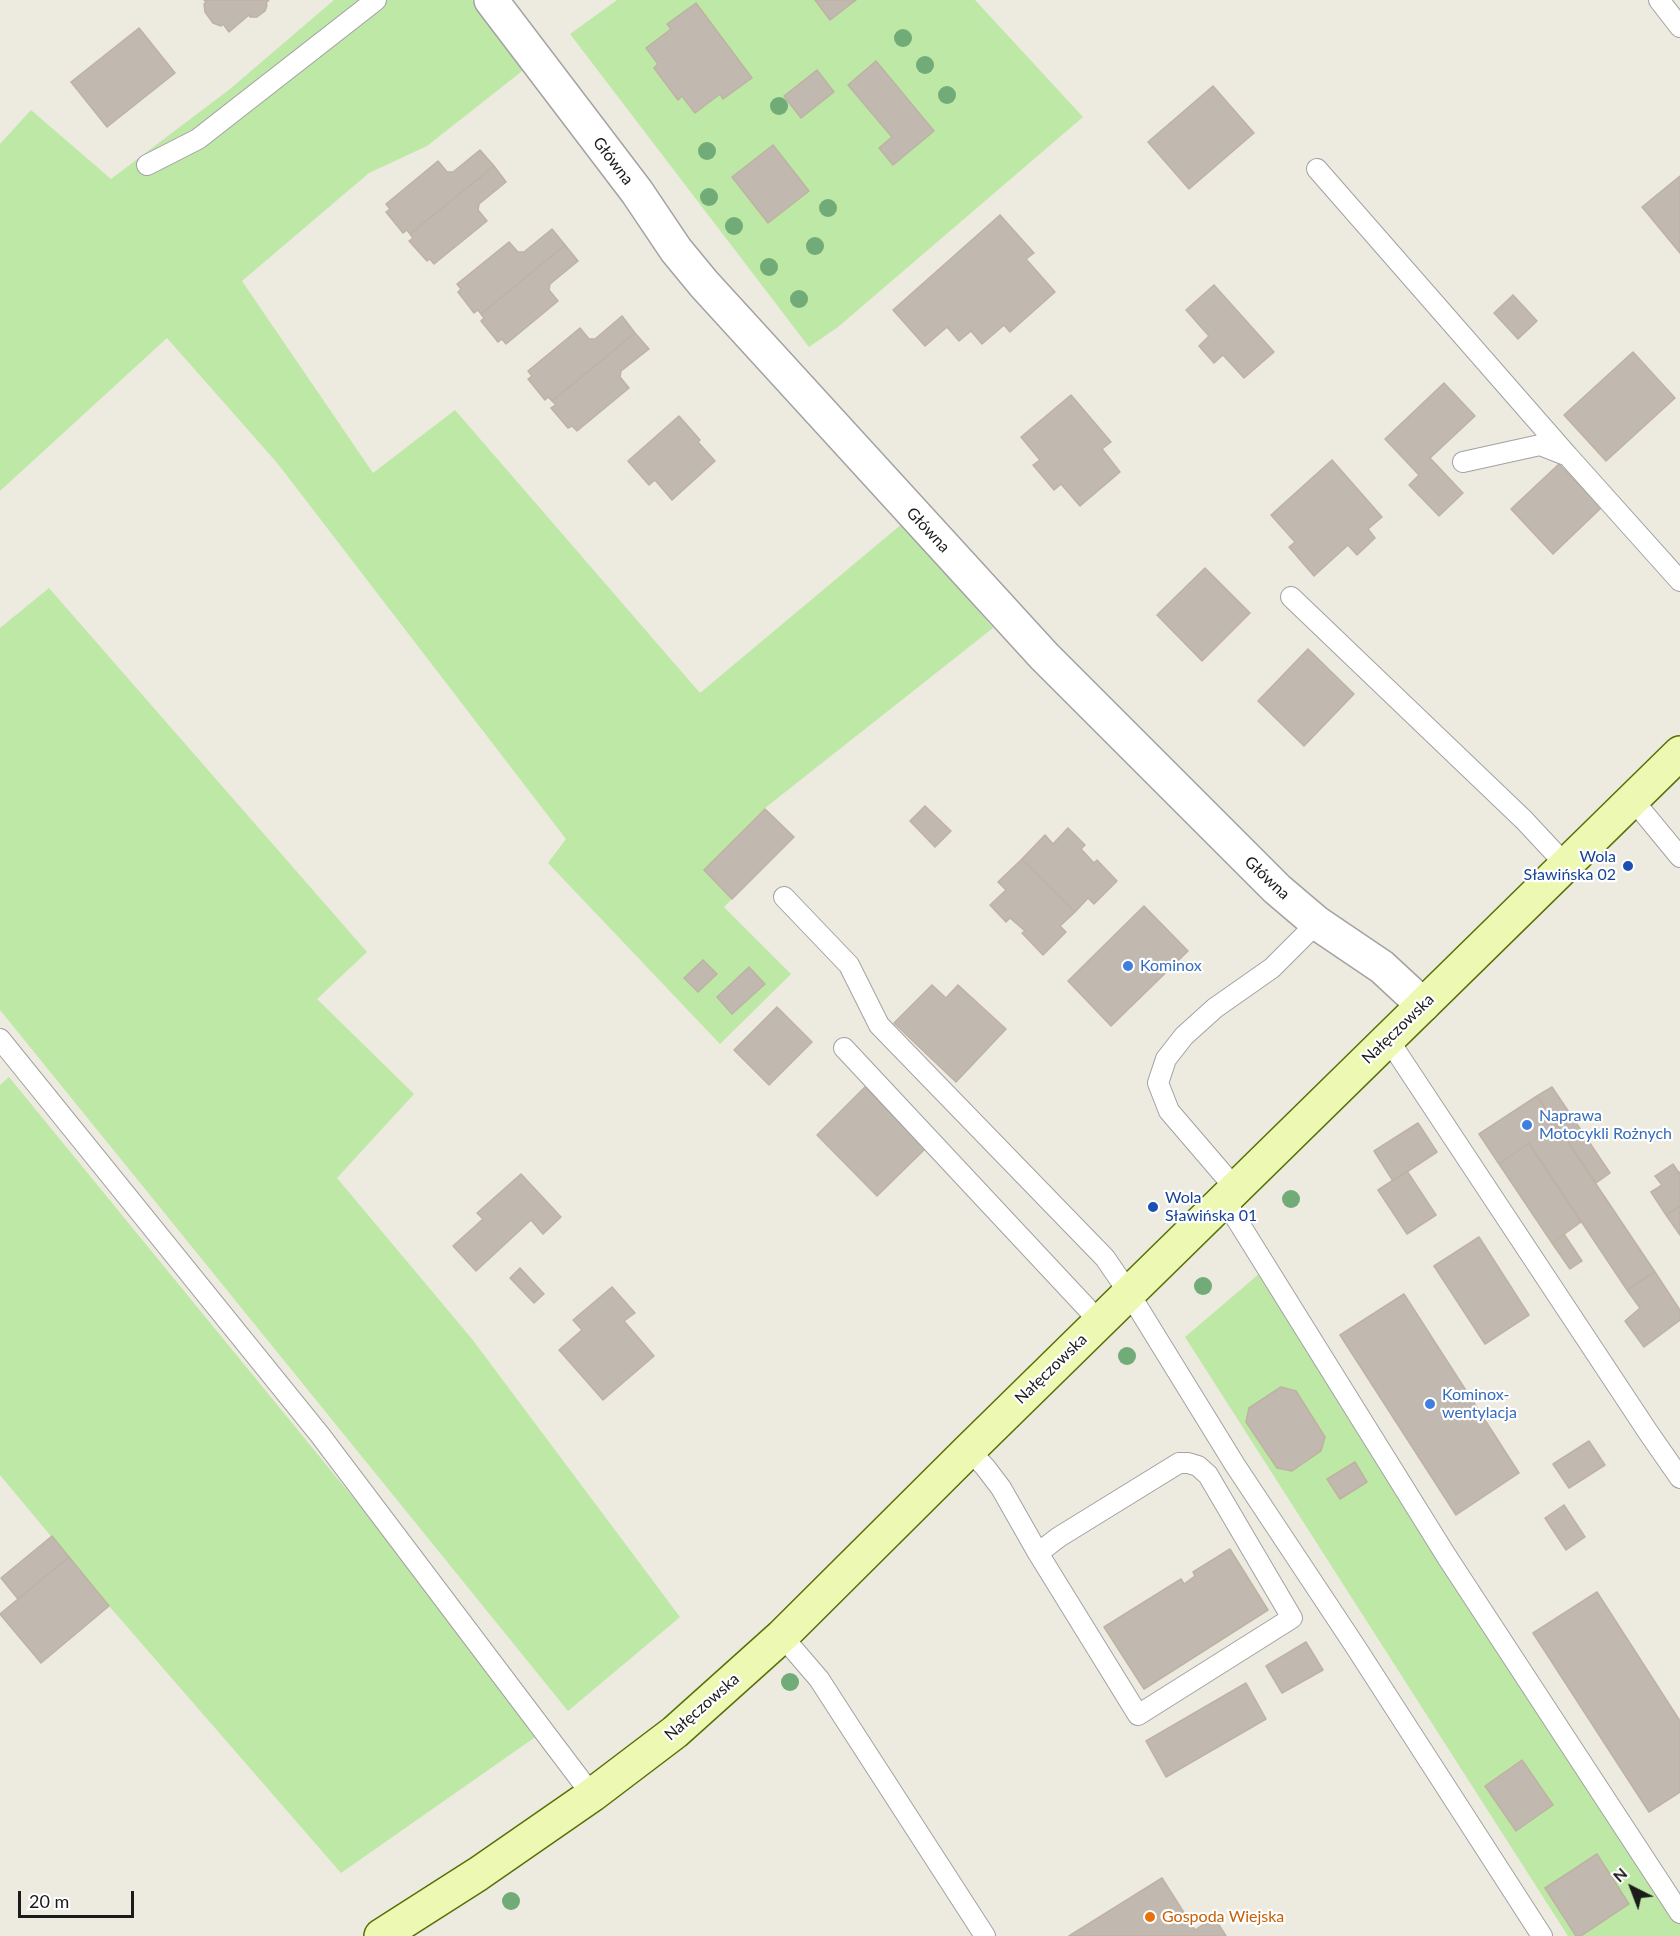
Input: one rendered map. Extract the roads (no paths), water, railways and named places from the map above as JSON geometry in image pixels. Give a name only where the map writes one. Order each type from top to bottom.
[{"type":"main road","name":"Nałęczowska","points":[[381,1936],[478,1874],[592,1795],[675,1732],[782,1636],[1680,753]]},
{"type":"street","name":"Główna","points":[[491,0],[637,192],[676,250],[721,304],[1044,656],[1255,867],[1317,923],[1382,967],[1423,1005]]},
{"type":"lane","points":[[147,165],[198,139],[376,0]]},
{"type":"lane","points":[[1659,0],[1680,27]]},
{"type":"lane","points":[[1317,169],[1568,456],[1680,580]]},
{"type":"lane","points":[[1463,462],[1540,445],[1568,456]]},
{"type":"lane","points":[[1291,597],[1524,820],[1566,865]]},
{"type":"lane","points":[[1633,800],[1680,857]]},
{"type":"lane","points":[[784,897],[849,965],[879,1025],[1105,1258],[1235,1465],[1542,1936]]},
{"type":"lane","points":[[1317,923],[1272,968],[1215,1008],[1185,1036],[1166,1059],[1158,1083],[1169,1111],[1230,1194],[1447,1557],[1680,1913]]},
{"type":"lane","points":[[0,1040],[320,1435],[592,1795]]},
{"type":"lane","points":[[1388,1040],[1680,1478]]},
{"type":"lane","points":[[844,1047],[1100,1322]]},
{"type":"lane","points":[[969,1450],[1000,1488],[1038,1553],[1138,1715],[1292,1618],[1208,1475],[1198,1466],[1188,1463],[1179,1464],[1059,1537],[1038,1553]]},
{"type":"lane","points":[[782,1636],[819,1678],[985,1936]]},
{"type":"place","name":"Wola Sławińska 02","points":[[1628,866]]},
{"type":"place","name":"Kominox","points":[[1128,966]]},
{"type":"place","name":"Naprawa Motocykli Rożnych","points":[[1527,1125]]},
{"type":"place","name":"Wola Sławińska 01","points":[[1153,1207]]},
{"type":"place","name":"Kominox- wentylacja","points":[[1430,1404]]},
{"type":"place","name":"Gospoda Wiejska","points":[[1150,1917]]}]
